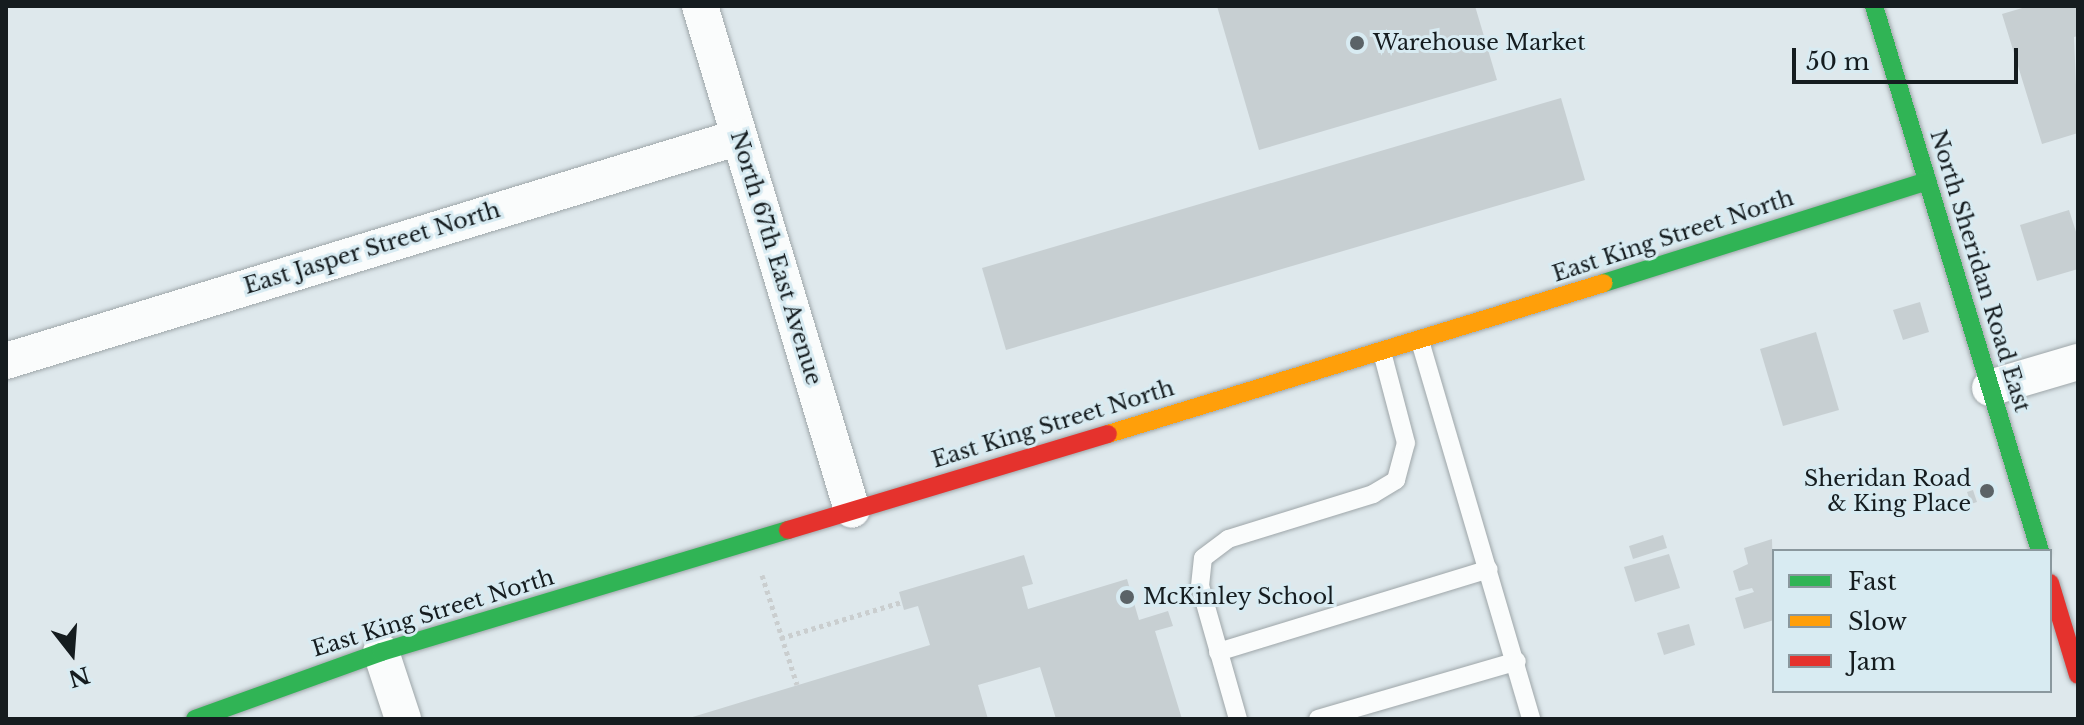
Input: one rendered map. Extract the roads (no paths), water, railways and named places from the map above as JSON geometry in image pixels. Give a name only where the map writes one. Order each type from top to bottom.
[{"type":"street","name":"North 67th East Avenue","points":[[700,6],[852,510]]},
{"type":"street","name":"North Sheridan Road East","points":[[1874,6],[2039,549]]},
{"type":"street","name":"East Jasper Street North","points":[[6,361],[739,137]]},
{"type":"street","name":"East King Street North","points":[[195,719],[381,652],[1420,341],[1927,181]]},
{"type":"street","points":[[1990,388],[2078,362]]},
{"type":"street","points":[[2052,590],[2078,675]]},
{"type":"street","points":[[381,652],[403,719]]},
{"type":"lane","points":[[1420,341],[1517,661],[1531,719]]},
{"type":"lane","points":[[1238,719],[1200,586],[1203,558],[1228,539],[1373,494],[1396,480],[1406,443],[1382,352]]},
{"type":"lane","points":[[1218,652],[1489,569]]},
{"type":"lane","points":[[1318,719],[1517,661]]},
{"type":"place","name":"Warehouse Market","points":[[1357,43]]},
{"type":"place","name":"Sheridan Road & King Place","points":[[1987,491]]},
{"type":"place","name":"McKinley School","points":[[1127,597]]}]
